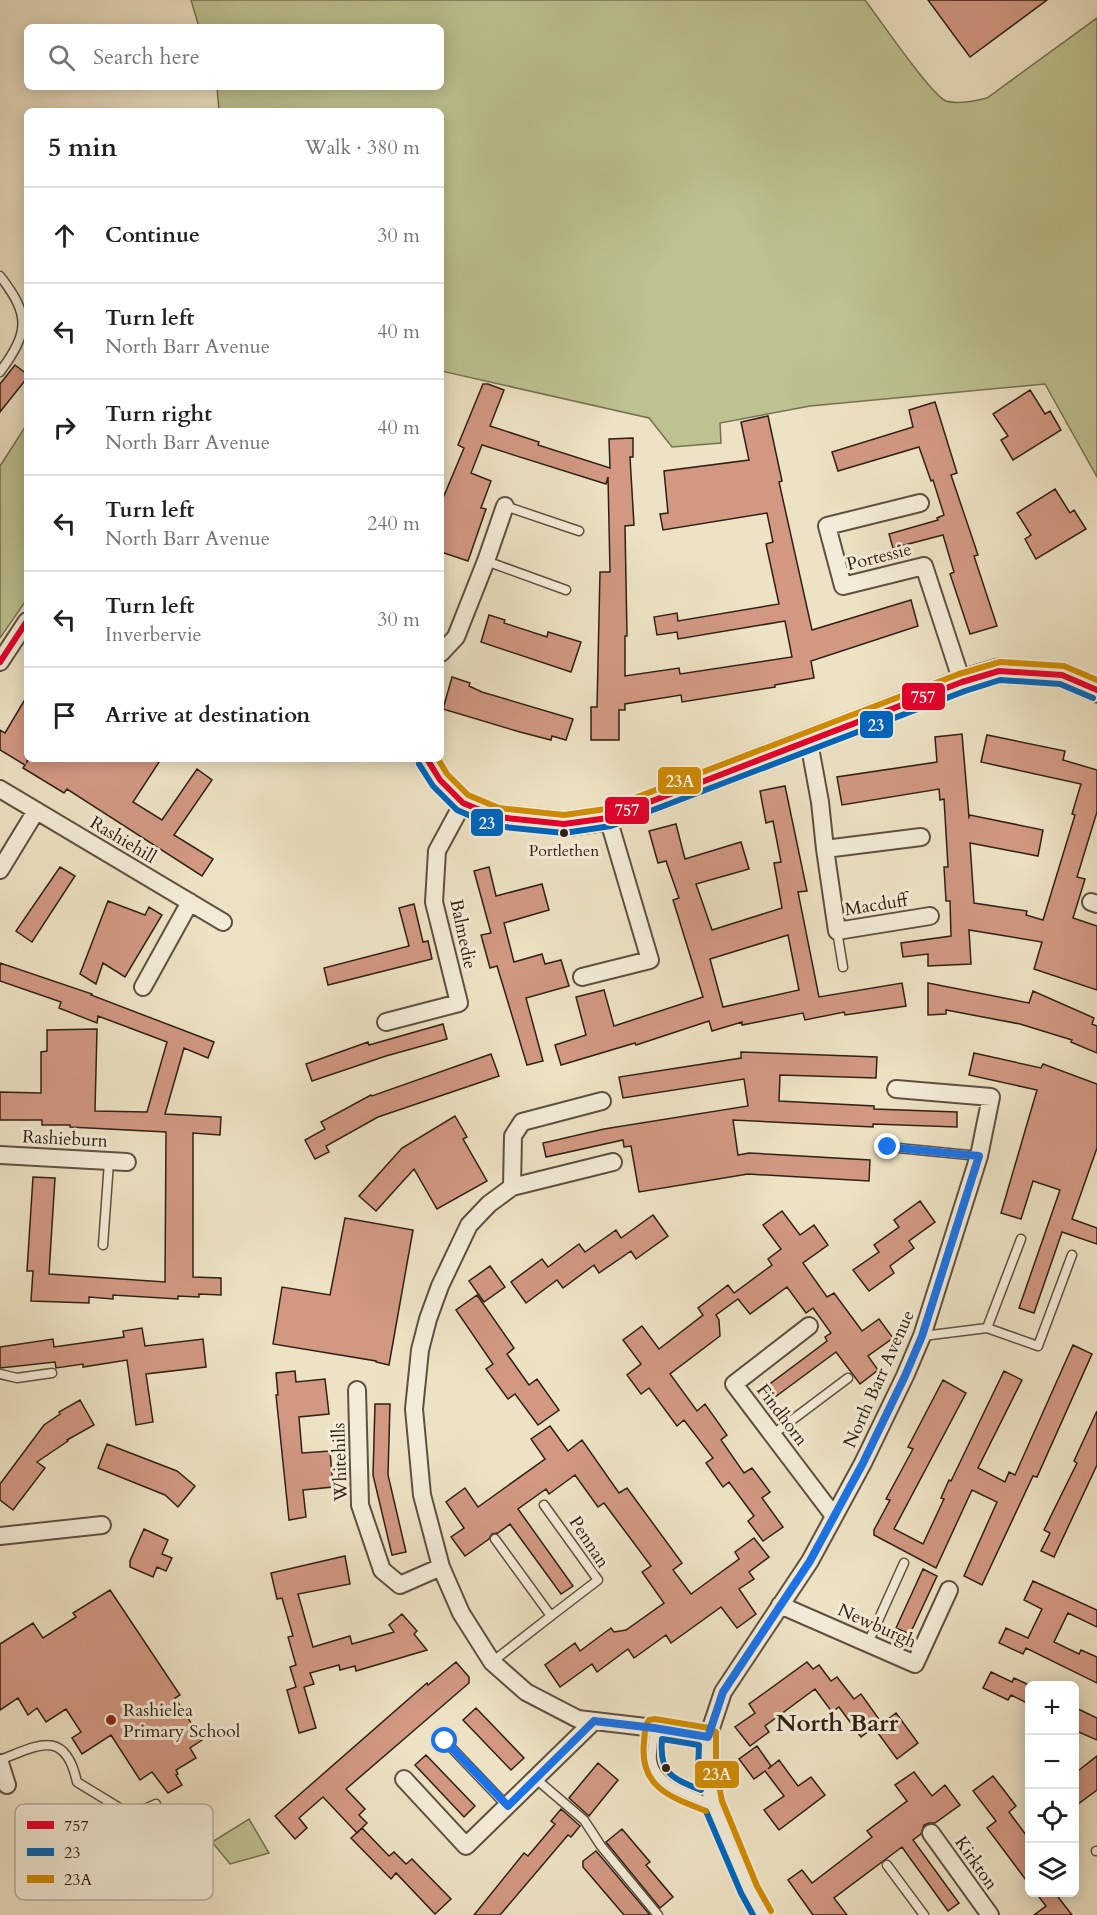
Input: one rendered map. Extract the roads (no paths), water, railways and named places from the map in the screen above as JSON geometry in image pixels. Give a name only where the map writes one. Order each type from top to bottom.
[{"type":"street","name":"Portessie","points":[[920,503],[827,526],[843,586],[924,566],[962,682]]},
{"type":"street","points":[[444,650],[456,637],[505,506]]},
{"type":"street","points":[[0,662],[24,626]]},
{"type":"street","points":[[429,762],[440,780],[463,803],[497,817],[564,824],[608,818],[962,682],[999,670],[1062,675],[1097,690]]},
{"type":"street","name":"Macduff","points":[[809,742],[820,802],[837,931],[930,916]]},
{"type":"street","name":"Rashiehill","points":[[0,789],[223,922]]},
{"type":"street","name":"Balmedie","points":[[386,1022],[459,1003],[434,902],[437,851],[463,803]]},
{"type":"street","points":[[0,870],[36,811]]},
{"type":"street","points":[[582,977],[650,960],[608,818]]},
{"type":"street","points":[[825,849],[921,837]]},
{"type":"street","points":[[143,987],[190,902]]},
{"type":"street","name":"North Barr Avenue","points":[[763,1915],[749,1890],[713,1804],[707,1770],[708,1737],[723,1692],[810,1561],[863,1463],[922,1336],[979,1156],[991,1097],[896,1089]]},
{"type":"street","points":[[512,1187],[513,1136],[522,1122],[602,1101]]},
{"type":"street","name":"Rashieburn","points":[[0,1155],[127,1162]]},
{"type":"street","points":[[613,1162],[512,1187],[489,1204],[469,1225],[440,1286],[420,1350],[414,1409],[422,1495],[441,1567],[461,1613],[492,1662],[526,1692],[578,1719],[708,1737]]},
{"type":"street","name":"Findhorn","points":[[809,1326],[734,1384],[834,1516]]},
{"type":"street","name":"Whitehills","points":[[357,1390],[360,1505],[382,1570],[400,1585],[441,1567]]},
{"type":"street","points":[[0,1536],[102,1525]]},
{"type":"street","name":"Newburgh","points":[[780,1605],[915,1664],[949,1590]]},
{"type":"street","points":[[404,1779],[466,1846],[594,1721]]},
{"type":"street","points":[[0,1762],[7,1785]]},
{"type":"street","name":"Kirkton","points":[[932,1833],[990,1915]]},
{"type":"lane","points":[[0,276],[18,304],[23,318],[23,333],[15,351],[0,372]]},
{"type":"lane","points":[[505,506],[579,531]]},
{"type":"lane","points":[[486,561],[566,590]]},
{"type":"lane","points":[[837,931],[843,967]]},
{"type":"lane","points":[[888,1147],[979,1156]]},
{"type":"lane","points":[[103,1245],[109,1162]]},
{"type":"lane","points":[[987,1328],[1021,1239]]},
{"type":"lane","points":[[922,1336],[987,1328],[1038,1346],[1072,1255]]},
{"type":"lane","points":[[0,1374],[17,1378],[52,1373]]},
{"type":"lane","points":[[772,1435],[848,1378]]},
{"type":"lane","name":"Pennan","points":[[492,1662],[598,1580],[544,1505]]},
{"type":"lane","points":[[495,1539],[551,1616]]},
{"type":"lane","points":[[868,1643],[904,1563]]},
{"type":"lane","points":[[654,1728],[652,1762],[662,1779],[676,1788],[713,1804]]},
{"type":"lane","points":[[445,1741],[508,1806]]},
{"type":"lane","points":[[0,1762],[40,1744],[50,1744],[60,1749],[66,1756],[75,1770],[77,1782],[113,1804]]},
{"type":"lane","points":[[536,1779],[584,1820],[601,1846],[658,1915]]},
{"type":"lane","points":[[887,1864],[924,1915]]},
{"type":"place","name":"Portlethen","points":[[564,833]]},
{"type":"place","name":"Rashielea Primary School","points":[[111,1720]]},
{"type":"district","name":"North Barr","points":[[837,1723]]}]
